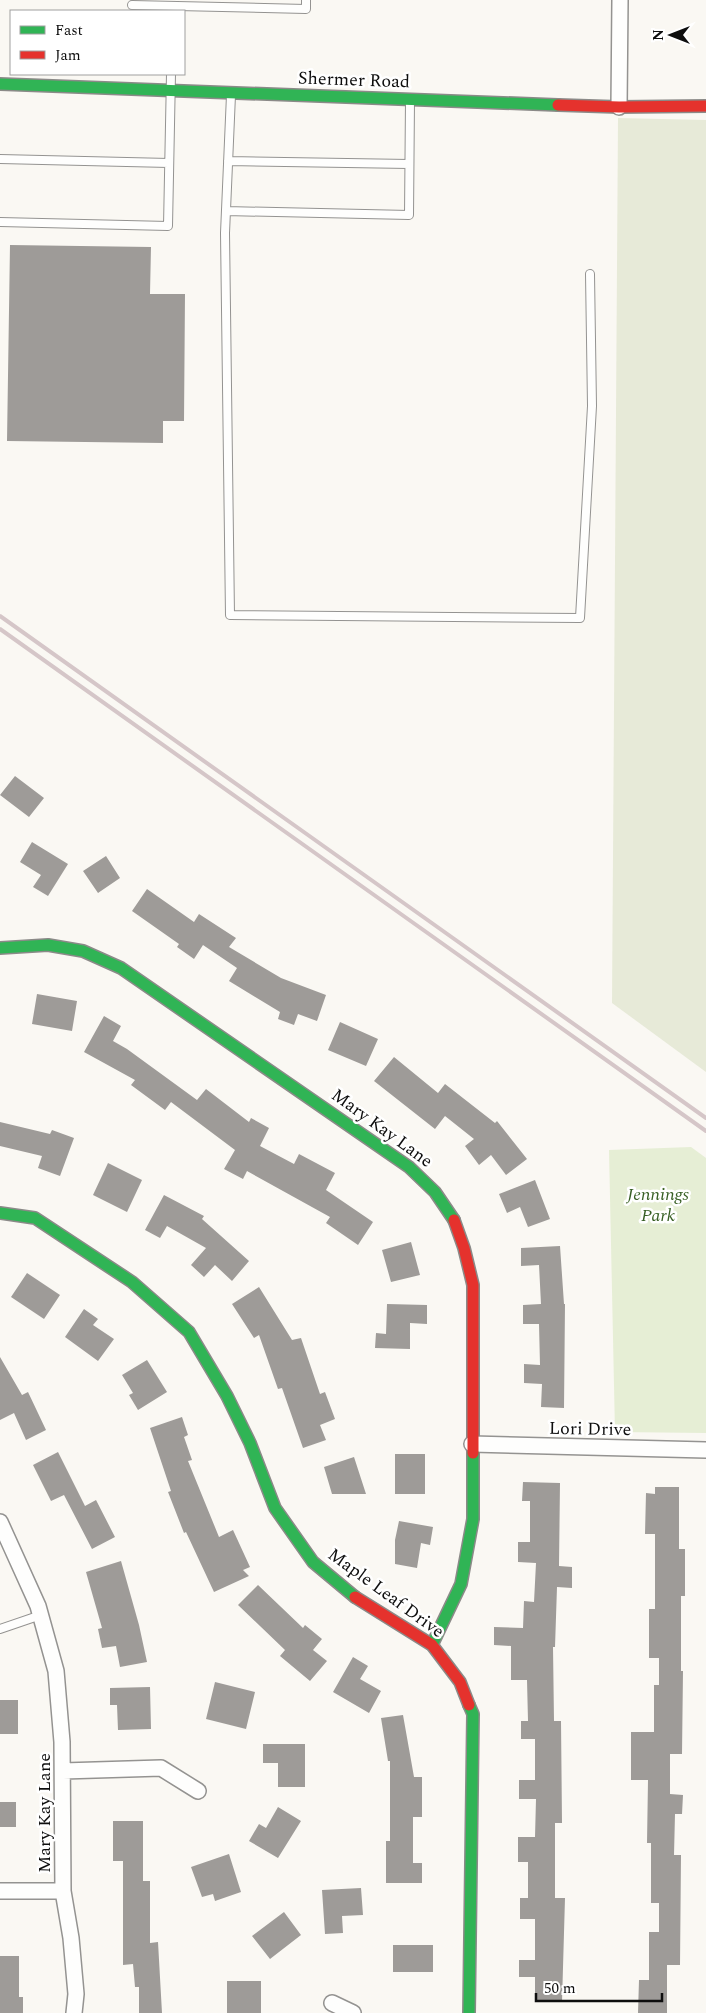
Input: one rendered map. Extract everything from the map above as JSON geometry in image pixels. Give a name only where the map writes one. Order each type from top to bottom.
[{"type":"street","points":[[619,107],[620,0]]},
{"type":"street","name":"Shermer Road","points":[[0,84],[619,107],[706,106]]},
{"type":"street","name":"Mary Kay Lane","points":[[0,948],[48,945],[83,951],[122,968],[409,1167],[436,1193],[453,1221],[465,1249],[473,1285],[473,1519],[461,1584],[432,1645]]},
{"type":"street","name":"Maple Leaf Drive","points":[[0,1213],[35,1218],[132,1282],[189,1332],[228,1396],[250,1443],[274,1508],[314,1562],[355,1597],[432,1645],[460,1682],[473,1714],[470,2013]]},
{"type":"street","name":"Lori Drive","points":[[472,1444],[706,1450]]},
{"type":"street","name":"Mary Kay Lane","points":[[0,1522],[41,1615],[56,1671],[63,1770],[63,1891],[76,1994],[74,2013]]},
{"type":"street","points":[[63,1770],[161,1768],[198,1791]]},
{"type":"street","points":[[0,1891],[63,1891]]},
{"type":"street","points":[[332,2003],[352,2013]]},
{"type":"lane","points":[[132,5],[306,9],[306,0]]},
{"type":"lane","points":[[0,222],[168,226],[171,75]]},
{"type":"lane","points":[[231,93],[226,211],[230,615],[580,618],[592,406],[590,274]]},
{"type":"lane","points":[[226,211],[408,214],[410,99]]},
{"type":"lane","points":[[0,159],[169,163]]},
{"type":"lane","points":[[228,161],[409,164]]},
{"type":"lane","points":[[0,1629],[41,1615]]},
{"type":"green space","points":[[618,118],[706,120],[706,1072],[612,1003]]},
{"type":"green space","name":"Jennings Park","points":[[691,1147],[706,1158],[706,1433],[615,1432],[609,1150]]},
{"type":"building","points":[[10,245],[151,247],[150,294],[185,294],[184,421],[163,421],[163,443],[7,441]]},
{"type":"building","points":[[15,776],[44,798],[29,817],[0,795]]},
{"type":"building","points":[[32,842],[68,864],[48,896],[33,887],[41,875],[20,862]]},
{"type":"building","points":[[106,856],[120,878],[98,893],[83,871]]},
{"type":"building","points":[[147,889],[194,922],[199,914],[236,938],[229,947],[281,978],[326,995],[317,1021],[298,1014],[294,1025],[278,1019],[280,1012],[229,981],[237,968],[203,945],[194,959],[177,947],[179,944],[132,911]]},
{"type":"building","points":[[37,994],[77,1001],[72,1031],[32,1024]]},
{"type":"building","points":[[104,1016],[121,1026],[113,1041],[127,1049],[197,1100],[206,1089],[249,1122],[251,1118],[269,1128],[260,1146],[294,1164],[299,1154],[335,1173],[326,1190],[373,1222],[358,1245],[326,1223],[330,1217],[247,1171],[243,1179],[224,1169],[235,1150],[171,1102],[165,1110],[131,1085],[135,1080],[84,1052]]},
{"type":"building","points":[[340,1022],[378,1039],[366,1066],[328,1050]]},
{"type":"building","points":[[394,1057],[438,1093],[445,1084],[495,1123],[497,1121],[527,1159],[506,1175],[491,1155],[479,1165],[465,1146],[474,1139],[445,1116],[435,1129],[374,1081]]},
{"type":"building","points":[[0,1122],[50,1134],[52,1130],[74,1138],[60,1176],[38,1168],[42,1156],[0,1146]]},
{"type":"building","points":[[108,1163],[142,1180],[127,1212],[93,1195]]},
{"type":"building","points":[[535,1180],[550,1219],[528,1227],[520,1207],[507,1213],[499,1194]]},
{"type":"building","points":[[164,1195],[204,1216],[202,1219],[249,1261],[232,1281],[215,1265],[204,1277],[191,1265],[206,1248],[167,1226],[160,1238],[145,1230]]},
{"type":"building","points":[[411,1242],[420,1275],[391,1282],[382,1250]]},
{"type":"building","points":[[560,1246],[565,1304],[564,1408],[541,1407],[542,1384],[524,1383],[524,1364],[540,1365],[539,1324],[523,1324],[523,1305],[541,1304],[539,1265],[521,1266],[521,1248]]},
{"type":"building","points":[[27,1273],[60,1295],[44,1319],[11,1297]]},
{"type":"building","points":[[259,1287],[292,1340],[301,1338],[320,1394],[325,1392],[335,1419],[320,1425],[326,1440],[303,1448],[282,1388],[278,1389],[259,1335],[254,1338],[232,1304]]},
{"type":"building","points":[[387,1304],[427,1305],[427,1324],[410,1323],[410,1349],[375,1348],[376,1333],[386,1334]]},
{"type":"building","points":[[84,1309],[98,1319],[93,1325],[114,1339],[98,1361],[65,1337]]},
{"type":"building","points":[[0,1357],[22,1395],[28,1392],[46,1430],[26,1440],[14,1413],[0,1420]]},
{"type":"building","points":[[147,1360],[167,1392],[138,1410],[129,1395],[133,1393],[122,1375]]},
{"type":"building","points":[[182,1417],[188,1435],[184,1437],[192,1460],[188,1461],[219,1537],[233,1530],[250,1567],[243,1570],[249,1576],[214,1592],[186,1532],[184,1533],[168,1492],[171,1491],[150,1428]]},
{"type":"building","points":[[58,1452],[85,1506],[96,1500],[115,1537],[92,1549],[64,1495],[51,1501],[33,1465]]},
{"type":"building","points":[[395,1454],[425,1454],[425,1494],[395,1494]]},
{"type":"building","points":[[354,1457],[366,1494],[332,1494],[324,1467]]},
{"type":"building","points":[[523,1482],[560,1483],[559,1566],[572,1567],[572,1588],[557,1587],[555,1647],[553,1647],[554,1721],[561,1721],[562,1823],[555,1823],[555,1898],[565,1898],[562,2002],[535,2002],[535,1977],[519,1977],[519,1960],[535,1960],[535,1919],[520,1919],[520,1898],[528,1898],[528,1862],[518,1862],[518,1837],[535,1837],[536,1799],[519,1799],[519,1780],[535,1780],[535,1739],[521,1739],[521,1721],[528,1721],[527,1680],[511,1680],[511,1646],[494,1645],[494,1627],[523,1628],[524,1601],[534,1602],[536,1563],[518,1562],[518,1542],[530,1542],[530,1501],[522,1501]]},
{"type":"building","points":[[655,1487],[679,1487],[679,1549],[685,1549],[685,1596],[681,1596],[681,1671],[683,1671],[682,1754],[670,1754],[670,1794],[683,1795],[682,1814],[675,1814],[674,1855],[681,1855],[680,1965],[667,1965],[667,2013],[638,2013],[639,1980],[649,1980],[649,1932],[659,1932],[659,1903],[651,1903],[651,1843],[647,1843],[648,1780],[631,1780],[631,1732],[654,1732],[654,1685],[659,1685],[659,1658],[649,1658],[649,1609],[655,1609],[655,1534],[645,1534],[646,1493],[655,1494]]},
{"type":"building","points":[[399,1521],[433,1527],[430,1545],[421,1543],[417,1568],[395,1564],[395,1540]]},
{"type":"building","points":[[121,1561],[147,1662],[120,1667],[116,1646],[102,1648],[98,1629],[102,1628],[86,1572]]},
{"type":"building","points":[[258,1585],[303,1628],[305,1625],[322,1639],[313,1650],[327,1661],[310,1681],[280,1656],[285,1650],[238,1605]]},
{"type":"building","points":[[353,1657],[368,1666],[360,1679],[381,1691],[369,1713],[333,1692]]},
{"type":"building","points":[[215,1682],[255,1692],[246,1729],[206,1719]]},
{"type":"building","points":[[150,1687],[151,1729],[118,1730],[117,1705],[110,1705],[110,1688]]},
{"type":"building","points":[[0,1700],[18,1700],[18,1734],[0,1734]]},
{"type":"building","points":[[403,1715],[414,1777],[422,1777],[422,1817],[413,1817],[413,1863],[422,1863],[422,1883],[386,1883],[386,1841],[390,1841],[390,1761],[388,1761],[381,1718]]},
{"type":"building","points":[[263,1744],[305,1744],[305,1787],[278,1787],[278,1763],[263,1763]]},
{"type":"building","points":[[0,1802],[16,1802],[16,1827],[0,1827]]},
{"type":"building","points":[[278,1807],[301,1821],[278,1858],[249,1841],[259,1824],[266,1828]]},
{"type":"building","points":[[113,1821],[143,1821],[143,1881],[150,1881],[150,1943],[158,1942],[162,2013],[139,2013],[139,1987],[135,1987],[133,1964],[123,1965],[123,1861],[113,1861]]},
{"type":"building","points":[[229,1854],[241,1892],[215,1901],[213,1894],[202,1897],[191,1867]]},
{"type":"building","points":[[361,1888],[363,1915],[342,1916],[343,1933],[325,1934],[322,1890]]},
{"type":"building","points":[[284,1912],[301,1935],[270,1959],[252,1936]]},
{"type":"building","points":[[393,1945],[433,1945],[433,1972],[393,1972]]},
{"type":"building","points":[[0,1956],[19,1956],[19,1997],[23,1997],[23,2013],[0,2013]]},
{"type":"building","points":[[227,1981],[261,1981],[261,2013],[227,2013]]},
{"type":"railway","points":[[0,616],[706,1118]]},
{"type":"railway","points":[[0,629],[706,1131]]},
{"type":"traffic: fast","points":[[0,84],[558,105]]},
{"type":"traffic: fast","points":[[0,948],[48,945],[83,951],[121,968],[409,1167],[435,1192],[454,1220]]},
{"type":"traffic: fast","points":[[0,1213],[35,1218],[132,1282],[189,1332],[227,1396],[250,1443],[275,1508],[313,1562],[355,1597]]},
{"type":"traffic: fast","points":[[432,1645],[461,1584],[473,1519],[473,1453]]},
{"type":"traffic: fast","points":[[469,1705],[473,1714],[469,2013]]},
{"type":"traffic: jam","points":[[558,105],[619,107],[706,106]]},
{"type":"traffic: jam","points":[[454,1220],[464,1248],[473,1285],[473,1453]]},
{"type":"traffic: jam","points":[[355,1597],[432,1645],[460,1682],[469,1705]]}]
